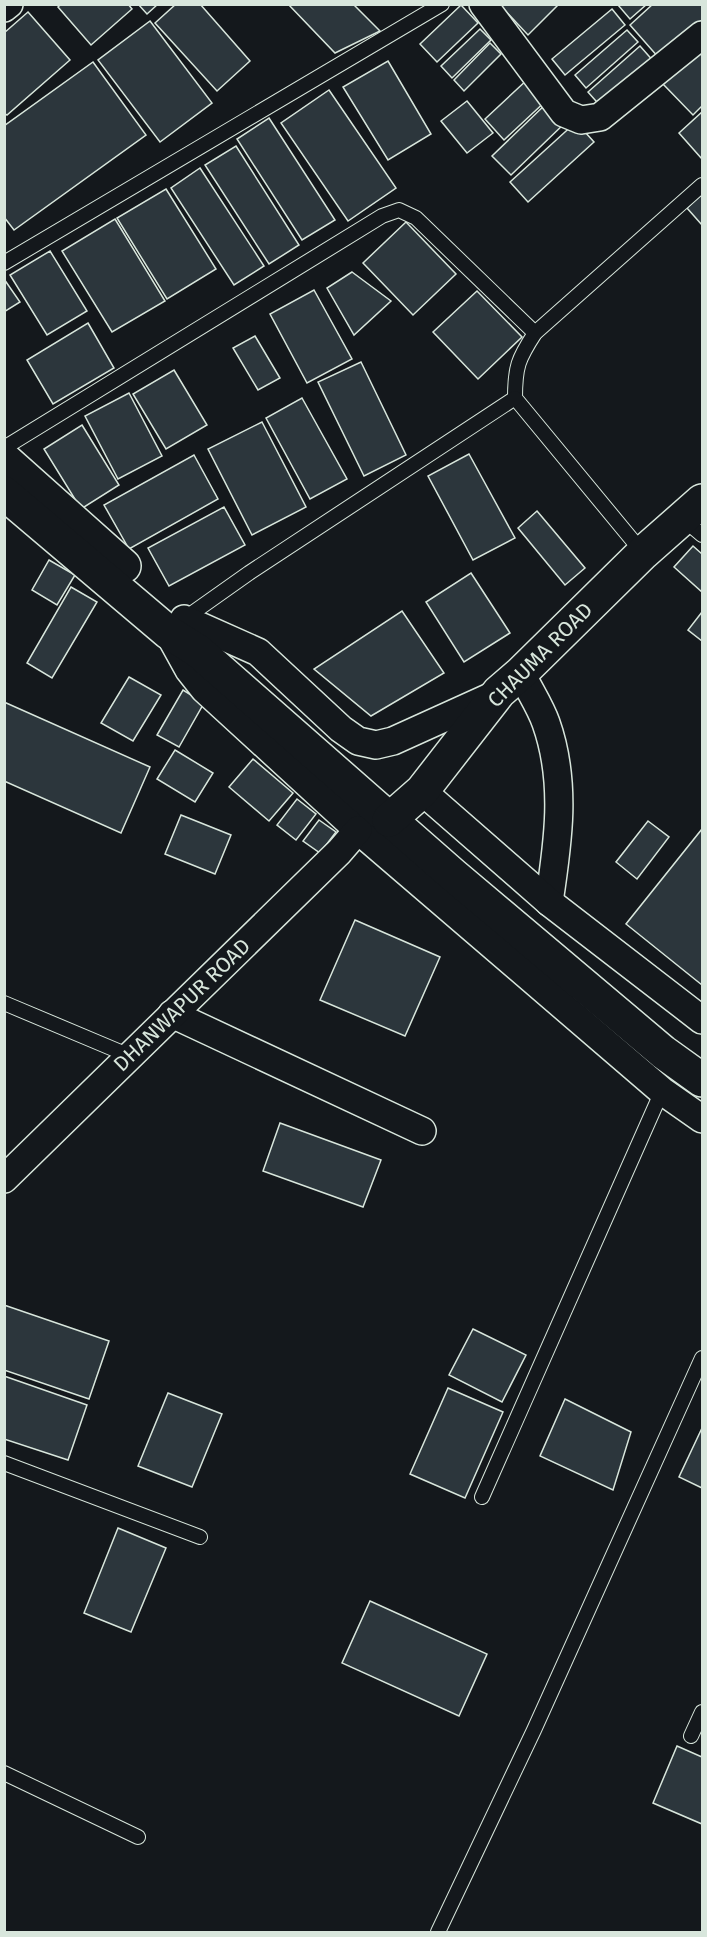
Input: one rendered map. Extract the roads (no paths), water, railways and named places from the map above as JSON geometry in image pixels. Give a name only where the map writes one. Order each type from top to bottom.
[{"type":"street","points":[[4,8],[9,4]]},
{"type":"street","points":[[483,4],[564,113],[581,120],[600,117],[702,35]]},
{"type":"street","points":[[4,459],[181,632],[389,820],[663,1052],[702,1080]]},
{"type":"street","points":[[4,493],[181,632],[258,652],[341,729],[358,741],[376,746],[393,741],[510,683],[546,723],[559,775],[557,852],[549,902]]},
{"type":"street","name":"CHAUMA ROAD","points":[[389,820],[422,791],[510,683],[643,553],[696,518]]},
{"type":"street","points":[[181,632],[189,670],[204,689],[358,830],[662,1091],[702,1119]]},
{"type":"street","points":[[422,791],[549,902],[702,1020]]},
{"type":"street","name":"DHANWAPUR ROAD","points":[[4,1179],[339,852],[358,830]]},
{"type":"street","points":[[172,1014],[422,1131]]},
{"type":"lane","points":[[4,263],[442,4]]},
{"type":"lane","points":[[643,553],[516,398],[516,373],[521,354],[535,333],[702,185]]},
{"type":"lane","points":[[4,448],[372,222],[399,210],[416,218],[535,333]]},
{"type":"lane","points":[[181,632],[249,573],[516,398]]},
{"type":"lane","points":[[4,1003],[130,1056]]},
{"type":"lane","points":[[482,1497],[662,1091]]},
{"type":"lane","points":[[438,1932],[534,1730],[702,1358]]},
{"type":"lane","points":[[4,1463],[200,1537]]},
{"type":"lane","points":[[691,1736],[702,1712]]},
{"type":"lane","points":[[4,1773],[138,1836]]}]
